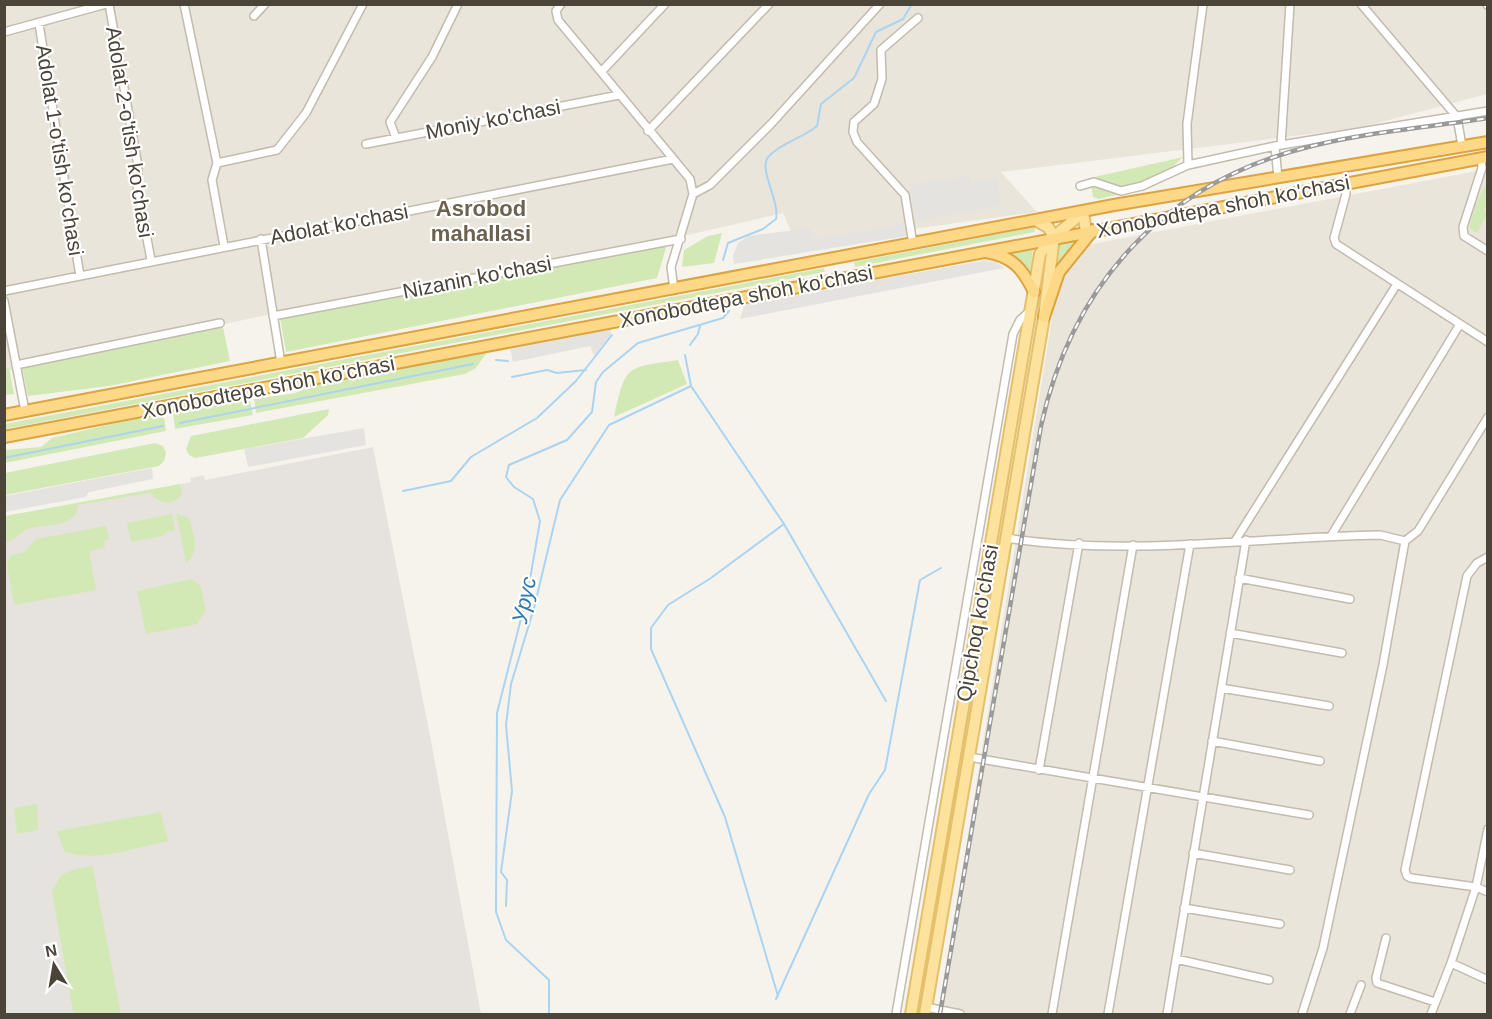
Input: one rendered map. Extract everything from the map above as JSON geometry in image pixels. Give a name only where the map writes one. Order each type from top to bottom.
[{"type":"highway","name":"Xonobodtepa shoh ko'chasi","points":[[4,415],[1083,212],[1488,142]]},
{"type":"highway","name":"Xonobodtepa shoh ko'chasi","points":[[4,437],[1090,230],[1484,158]]},
{"type":"highway","points":[[1044,317],[1059,272],[1090,230]]},
{"type":"highway","points":[[977,252],[995,254],[1011,260],[1023,271],[1034,292]]},
{"type":"highway","points":[[830,260],[838,268],[833,279]]},
{"type":"main road","points":[[1083,212],[1090,230]]},
{"type":"main road","name":"Qipchoq ko'chasi","points":[[911,1014],[1040,254],[1054,237],[1083,212]]},
{"type":"main road","points":[[1037,221],[1048,227],[1054,237]]},
{"type":"main road","name":"Qipchoq ko'chasi","points":[[925,1010],[1044,317],[1054,237]]},
{"type":"main road","points":[[994,522],[1008,524]]},
{"type":"street","points":[[4,32],[107,4]]},
{"type":"street","name":"Adolat 2-o'tish ko'chasi","points":[[107,4],[138,166],[137,186],[151,260]]},
{"type":"street","points":[[184,4],[217,163],[212,180],[224,246]]},
{"type":"street","points":[[254,16],[265,4]]},
{"type":"street","points":[[217,163],[277,150],[306,113],[363,4]]},
{"type":"street","points":[[396,138],[390,122],[432,57],[459,4]]},
{"type":"street","points":[[561,4],[556,14],[558,20],[602,71],[648,131],[687,174],[693,194],[671,267],[674,288]]},
{"type":"street","points":[[602,71],[665,4]]},
{"type":"street","points":[[648,131],[769,4]]},
{"type":"street","points":[[693,194],[710,185],[771,124],[880,4]]},
{"type":"street","points":[[1188,165],[1186,154],[1188,111],[1203,4]]},
{"type":"street","points":[[1278,178],[1278,145],[1290,4]]},
{"type":"street","points":[[1361,4],[1457,117],[1462,146]]},
{"type":"street","points":[[913,244],[905,195],[857,142],[853,127],[854,122],[874,104],[882,79],[880,50],[918,18]]},
{"type":"street","name":"Adolat 1-o'tish ko'chasi","points":[[39,24],[80,276]]},
{"type":"street","name":"Moniy ko'chasi","points":[[366,144],[619,95]]},
{"type":"street","points":[[1080,186],[1094,182],[1121,190],[1142,186],[1188,165],[1278,145],[1488,111]]},
{"type":"street","points":[[1484,158],[1463,227],[1464,236],[1488,251]]},
{"type":"street","name":"Adolat ko'chasi","points":[[4,291],[151,260],[673,159]]},
{"type":"street","points":[[1344,183],[1346,194],[1334,238],[1336,244],[1488,342]]},
{"type":"street","name":"Nizanin ko'chasi","points":[[273,316],[681,238]]},
{"type":"street","points":[[261,239],[281,363]]},
{"type":"street","points":[[1235,541],[1397,284]]},
{"type":"street","points":[[4,301],[25,411]]},
{"type":"street","points":[[897,1014],[1013,334],[1020,320],[1030,310]]},
{"type":"street","points":[[16,365],[220,323]]},
{"type":"street","points":[[1331,536],[1460,324]]},
{"type":"street","points":[[1302,1014],[1323,948],[1383,665],[1405,541],[1418,531],[1488,417]]},
{"type":"street","points":[[1006,538],[1133,545],[1380,535],[1405,541]]},
{"type":"street","points":[[1167,1014],[1246,540]]},
{"type":"street","points":[[1039,770],[1079,543]]},
{"type":"street","points":[[1108,1014],[1190,544]]},
{"type":"street","points":[[1052,1014],[1133,545]]},
{"type":"street","points":[[1488,557],[1477,563],[1467,576],[1405,870],[1407,876],[1411,878],[1476,887],[1488,892]]},
{"type":"street","points":[[1239,578],[1350,599]]},
{"type":"street","points":[[1230,633],[1342,653]]},
{"type":"street","points":[[1221,688],[1329,706]]},
{"type":"street","points":[[1212,741],[1320,761]]},
{"type":"street","points":[[969,757],[1093,780],[1309,815]]},
{"type":"street","points":[[1431,1014],[1451,963],[1476,887],[1488,829]]},
{"type":"street","points":[[1193,853],[1290,870]]},
{"type":"street","points":[[1184,908],[1280,924]]},
{"type":"street","points":[[1386,938],[1376,978],[1377,983],[1435,1002]]},
{"type":"street","points":[[1176,959],[1269,980]]},
{"type":"street","points":[[1451,963],[1488,980]]},
{"type":"street","points":[[1350,1014],[1361,985]]},
{"type":"street","points":[[925,1010],[960,1014]]},
{"type":"shaded area","points":[[4,5],[1487,5],[1487,94],[1359,128],[1001,172],[1037,212],[797,245],[783,213],[692,234],[267,315],[5,371]]},
{"type":"shaded area","points":[[1487,169],[1487,1014],[939,1014],[1056,294],[1070,263],[1087,245]]},
{"type":"shaded area","points":[[969,175],[970,183],[997,178],[1001,206],[916,221],[910,185]]},
{"type":"shaded area","points":[[905,224],[907,236],[734,264],[733,256],[738,243],[749,236],[810,228],[814,239]]},
{"type":"shaded area","points":[[983,261],[996,262],[1004,268],[740,319],[745,303]]},
{"type":"shaded area","points":[[611,328],[611,335],[594,356],[590,346],[513,362],[510,348]]},
{"type":"shaded area","points":[[364,428],[366,445],[248,467],[244,449]]},
{"type":"shaded area","points":[[373,447],[431,741],[481,1014],[5,1014],[5,517],[191,482],[190,478],[204,475],[205,480]]},
{"type":"shaded area","points":[[152,468],[153,479],[89,492],[86,497],[5,512],[5,496]]},
{"type":"shaded area","points":[[4,812],[9,837],[54,828],[60,854],[43,876],[63,1008],[73,1014],[5,1014]]},
{"type":"green space","points":[[1183,157],[1153,186],[1099,199],[1093,197],[1090,178]]},
{"type":"green space","points":[[1486,184],[1487,204],[1484,210],[1487,214],[1477,233],[1469,228],[1476,204]]},
{"type":"green space","points":[[1035,227],[1035,232],[855,267],[854,262]]},
{"type":"green space","points":[[722,233],[714,263],[682,267],[684,250],[708,236]]},
{"type":"green space","points":[[1074,242],[1054,272],[1057,245]]},
{"type":"green space","points":[[667,245],[657,278],[286,352],[280,318]]},
{"type":"green space","points":[[1033,250],[1030,276],[1023,264],[1008,254]]},
{"type":"green space","points":[[824,268],[825,272],[5,429],[5,424]]},
{"type":"green space","points":[[223,327],[230,361],[109,386],[28,396],[22,367]]},
{"type":"green space","points":[[487,352],[476,368],[465,374],[256,413],[254,399],[296,393],[302,387]]},
{"type":"green space","points":[[678,360],[687,384],[614,417],[622,387],[631,372],[647,365]]},
{"type":"green space","points":[[9,368],[14,394],[5,395],[5,369]]},
{"type":"green space","points":[[249,396],[253,415],[175,429],[173,414],[176,410]]},
{"type":"green space","points":[[329,409],[328,415],[303,438],[195,458],[189,455],[186,449],[191,436]]},
{"type":"green space","points":[[158,413],[164,417],[166,431],[5,463],[5,450],[41,447],[52,438]]},
{"type":"green space","points":[[155,443],[163,446],[166,453],[164,461],[159,466],[5,495],[5,473]]},
{"type":"green space","points":[[180,484],[182,494],[175,501],[162,502],[150,493],[78,505],[76,513],[66,522],[28,529],[5,543],[5,516]]},
{"type":"green space","points":[[176,513],[189,518],[194,536],[195,547],[191,558],[186,563]]},
{"type":"green space","points":[[172,514],[175,530],[166,532],[162,536],[131,542],[127,523]]},
{"type":"green space","points":[[106,526],[109,539],[104,541],[105,548],[89,551],[96,590],[14,605],[7,564],[11,555],[23,553],[36,539]]},
{"type":"green space","points":[[192,579],[201,586],[206,610],[197,624],[146,634],[137,591]]},
{"type":"green space","points":[[37,804],[38,830],[17,834],[14,808]]},
{"type":"green space","points":[[161,812],[168,841],[115,853],[88,856],[64,851],[57,831]]},
{"type":"green space","points":[[93,866],[121,1014],[77,1014],[73,1012],[52,892],[55,884],[63,875],[73,870]]},
{"type":"waterway","name":"Урус","points":[[723,260],[728,243],[763,229],[776,219],[775,203],[766,168],[769,156],[780,147],[817,126],[821,104],[854,78],[876,32],[903,19],[912,4]]},
{"type":"waterway","name":"Урус","points":[[549,1014],[549,980],[506,940],[496,912],[497,713],[528,591],[540,521],[533,499],[514,487],[506,477],[509,465],[567,440],[592,412],[596,382],[603,372],[638,343],[723,318],[729,311]]},
{"type":"waterway","points":[[690,345],[698,334],[700,326]]},
{"type":"waterway","points":[[403,491],[451,481],[471,457],[537,418],[576,381],[612,335]]},
{"type":"waterway","points":[[685,355],[691,386],[784,524],[886,701]]},
{"type":"waterway","points":[[496,360],[508,361]]},
{"type":"waterway","points":[[180,423],[473,364]]},
{"type":"waterway","points":[[512,377],[547,370],[557,373],[586,370]]},
{"type":"waterway","points":[[506,906],[507,880],[501,872],[512,791],[506,725],[511,684],[534,608],[560,500],[609,425],[691,386]]},
{"type":"waterway","points":[[4,458],[163,426]]},
{"type":"waterway","points":[[778,996],[725,817],[651,649],[651,628],[668,605],[711,578],[784,524]]},
{"type":"waterway","points":[[776,999],[869,794],[885,770],[920,580],[941,568]]},
{"type":"railway","points":[[940,1014],[1041,426],[1056,374],[1076,326],[1103,283],[1134,245],[1171,212],[1213,184],[1260,162],[1312,146],[1377,133],[1488,118]]},
{"type":"district","name":"Asrobod mahallasi","points":[[481,220]]}]
